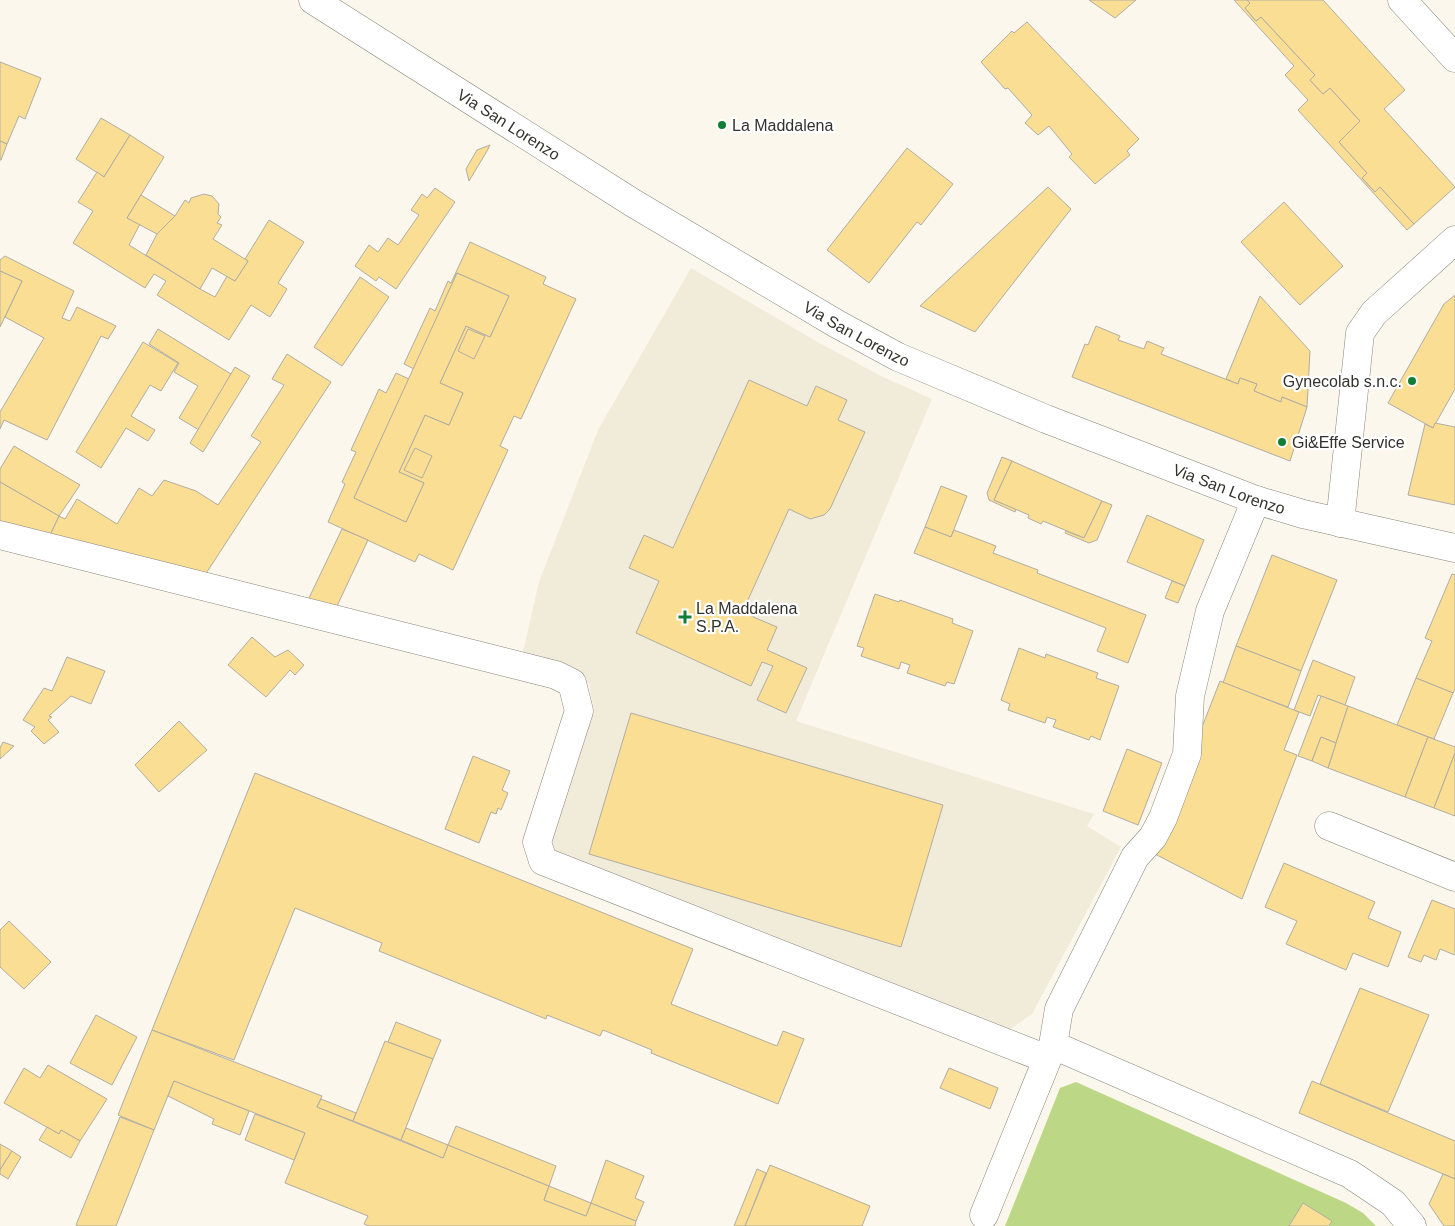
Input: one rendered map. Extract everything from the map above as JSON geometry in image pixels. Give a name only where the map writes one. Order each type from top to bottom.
[{"type":"street","name":"Via San Lorenzo","points":[[313,0],[625,198],[837,324],[898,357],[1037,416],[1256,500],[1340,523],[1455,548]]},
{"type":"street","points":[[1402,0],[1455,58]]},
{"type":"street","points":[[1340,523],[1360,333],[1374,313],[1455,240]]},
{"type":"street","points":[[984,1215],[1050,1052],[1059,1008],[1135,857],[1152,837],[1163,818],[1187,754],[1190,696],[1210,611],[1256,500]]},
{"type":"street","points":[[0,535],[556,674],[572,683],[579,711],[537,842],[543,861],[1050,1052],[1350,1174],[1393,1203],[1412,1226]]},
{"type":"street","points":[[1330,826],[1455,877]]},
{"type":"shaded area","name":"La Maddalena S.P.A.","points":[[691,268],[821,344],[881,376],[932,399],[796,721],[1094,814],[1087,826],[1121,847],[1032,1014],[1009,1030],[555,854],[552,840],[594,710],[589,684],[571,666],[523,652],[539,582],[598,430]]},
{"type":"green space","points":[[1076,1082],[1346,1203],[1363,1213],[1376,1226],[1005,1226],[1060,1088]]},
{"type":"building","points":[[1089,0],[1136,0],[1115,18]]},
{"type":"building","points":[[1234,0],[1247,0],[1250,3],[1245,8],[1256,21],[1261,17],[1315,75],[1310,80],[1323,94],[1330,88],[1360,121],[1339,142],[1367,173],[1362,178],[1375,192],[1380,187],[1414,224],[1407,230],[1298,110],[1308,100],[1285,75],[1294,66]]},
{"type":"building","points":[[1247,0],[1323,0],[1405,90],[1384,109],[1455,187],[1414,224],[1380,187],[1375,192],[1362,178],[1367,173],[1339,142],[1360,121],[1330,88],[1323,94],[1310,80],[1315,75],[1261,17],[1256,21],[1245,8],[1250,3]]},
{"type":"building","points":[[1027,22],[1139,139],[1127,151],[1130,155],[1095,184],[1069,157],[1072,154],[1049,126],[1038,135],[1025,123],[1032,115],[981,62],[1012,31],[1014,33]]},
{"type":"building","points":[[0,62],[41,78],[25,119],[19,116],[7,144],[0,141]]},
{"type":"building","points":[[101,118],[130,135],[104,177],[76,159]]},
{"type":"building","points":[[130,135],[164,157],[127,218],[140,224],[129,245],[200,289],[215,297],[227,276],[235,281],[248,261],[245,259],[269,220],[304,242],[278,283],[287,289],[270,317],[251,305],[229,340],[157,295],[166,281],[154,274],[145,288],[73,243],[93,211],[78,202],[97,172],[104,177]]},
{"type":"building","points":[[0,141],[7,144],[1,160],[0,160]]},
{"type":"building","points":[[490,145],[469,181],[466,169],[477,150]]},
{"type":"building","points":[[907,148],[953,184],[921,225],[917,222],[869,283],[827,250]]},
{"type":"building","points":[[1048,187],[1071,209],[975,332],[920,306]]},
{"type":"building","points":[[435,188],[455,202],[396,289],[379,277],[376,281],[355,266],[369,245],[378,252],[388,238],[398,245],[419,215],[411,210],[422,194],[427,198]]},
{"type":"building","points":[[204,194],[212,196],[219,204],[218,214],[221,217],[217,223],[222,225],[213,239],[248,261],[235,281],[212,268],[200,289],[146,255],[157,234],[175,216],[185,200],[189,203],[191,198]]},
{"type":"building","points":[[141,195],[175,216],[157,234],[127,218]]},
{"type":"building","points":[[1284,202],[1343,266],[1300,305],[1241,242]]},
{"type":"building","points":[[470,242],[546,277],[543,284],[576,299],[521,419],[514,416],[500,446],[508,450],[453,570],[419,554],[415,562],[328,522],[345,484],[342,482],[356,452],[351,450],[379,389],[386,393],[396,373],[409,379],[354,498],[406,522],[424,483],[399,472],[425,415],[449,425],[463,393],[440,383],[466,326],[490,337],[509,296],[457,273],[414,369],[404,364],[430,308],[435,311],[448,281],[451,283]]},
{"type":"building","points":[[5,256],[74,291],[62,318],[70,321],[77,307],[116,326],[108,339],[101,336],[47,440],[4,420],[0,429],[0,412],[44,338],[5,317],[22,281],[0,271],[0,260]]},
{"type":"building","points":[[0,271],[22,281],[0,327]]},
{"type":"building","points":[[457,273],[509,296],[490,337],[466,326],[440,383],[463,393],[449,425],[425,415],[399,472],[424,483],[406,522],[354,498]]},
{"type":"building","points":[[360,277],[389,297],[342,366],[314,347]]},
{"type":"building","points":[[1455,295],[1455,389],[1433,428],[1388,403],[1444,304]]},
{"type":"building","points":[[1260,296],[1310,351],[1307,407],[1282,397],[1281,402],[1254,391],[1257,384],[1240,378],[1238,384],[1226,379]]},
{"type":"building","points":[[1096,326],[1120,336],[1118,340],[1144,349],[1147,341],[1164,348],[1161,354],[1238,384],[1240,378],[1257,384],[1254,391],[1281,402],[1282,397],[1307,407],[1290,461],[1072,377],[1085,344],[1088,345]]},
{"type":"building","points":[[158,329],[231,374],[199,430],[179,418],[198,386],[174,372],[179,363],[149,344]]},
{"type":"building","points":[[468,329],[485,336],[474,359],[458,351]]},
{"type":"building","points":[[143,342],[178,363],[161,391],[150,385],[131,416],[155,430],[148,441],[126,428],[101,468],[76,452]]},
{"type":"building","points":[[287,354],[331,382],[203,578],[49,537],[59,516],[65,519],[77,499],[117,524],[139,488],[152,496],[164,480],[196,491],[218,505],[261,442],[251,436],[284,385],[272,379]]},
{"type":"building","points":[[235,367],[250,376],[203,452],[190,443]]},
{"type":"building","points":[[749,380],[807,406],[816,386],[847,400],[838,420],[865,432],[830,509],[824,515],[810,519],[789,509],[747,602],[758,606],[753,617],[777,627],[767,650],[807,668],[786,713],[757,700],[773,666],[762,662],[751,686],[636,633],[659,581],[629,568],[644,535],[673,548]]},
{"type":"building","points":[[1435,423],[1455,427],[1455,505],[1408,495],[1425,424],[1433,428]]},
{"type":"building","points":[[14,446],[80,485],[59,516],[0,482],[0,469]]},
{"type":"building","points":[[415,448],[432,456],[422,478],[404,470]]},
{"type":"building","points":[[1002,457],[1012,461],[994,500],[1016,509],[1015,512],[989,500],[987,493]]},
{"type":"building","points":[[1012,461],[1102,501],[1084,538],[1043,521],[1041,524],[1028,518],[1029,515],[994,500]]},
{"type":"building","points":[[0,482],[59,516],[49,537],[0,524]]},
{"type":"building","points":[[941,486],[967,496],[951,537],[925,527]]},
{"type":"building","points":[[1102,501],[1112,505],[1097,540],[1089,543],[1065,533],[1066,531],[1084,538]]},
{"type":"building","points":[[1147,515],[1204,540],[1185,586],[1127,562]]},
{"type":"building","points":[[925,527],[951,537],[954,530],[996,546],[993,553],[1038,570],[1037,573],[1146,615],[1128,663],[1097,651],[1106,628],[914,553]]},
{"type":"building","points":[[342,529],[368,540],[337,606],[308,600]]},
{"type":"building","points":[[1272,555],[1337,580],[1301,671],[1236,646]]},
{"type":"building","points":[[1452,574],[1455,575],[1455,689],[1453,693],[1416,678],[1432,641],[1425,638]]},
{"type":"building","points":[[1172,581],[1185,586],[1178,603],[1165,598]]},
{"type":"building","points":[[875,594],[899,602],[900,600],[953,619],[952,623],[973,631],[954,684],[947,682],[945,686],[907,673],[910,665],[901,662],[899,669],[861,656],[864,648],[857,646]]},
{"type":"building","points":[[252,637],[275,657],[288,650],[304,665],[295,675],[290,670],[266,697],[228,665]]},
{"type":"building","points":[[1236,646],[1301,671],[1288,707],[1223,683]]},
{"type":"building","points":[[1019,648],[1045,658],[1046,654],[1098,673],[1096,678],[1119,686],[1100,740],[1091,736],[1089,740],[1053,727],[1056,720],[1047,717],[1045,723],[1008,710],[1010,704],[1001,700]]},
{"type":"building","points":[[67,657],[105,671],[91,704],[71,696],[49,716],[52,717],[48,720],[59,732],[44,744],[31,731],[35,727],[23,720],[44,688],[52,691]]},
{"type":"building","points":[[1313,660],[1355,677],[1345,705],[1318,695],[1310,716],[1294,710]]},
{"type":"building","points":[[1416,678],[1453,693],[1434,739],[1397,725]]},
{"type":"building","points":[[1220,681],[1299,712],[1284,750],[1297,755],[1242,899],[1153,853]]},
{"type":"building","points":[[1321,696],[1348,706],[1336,743],[1321,737],[1312,761],[1298,756]]},
{"type":"building","points":[[1348,706],[1428,737],[1405,797],[1328,768]]},
{"type":"building","points":[[631,713],[943,805],[901,947],[589,854]]},
{"type":"building","points":[[179,721],[207,750],[159,792],[135,765]]},
{"type":"building","points":[[1321,737],[1336,743],[1328,768],[1312,761]]},
{"type":"building","points":[[1428,737],[1455,747],[1455,753],[1434,808],[1405,797]]},
{"type":"building","points":[[3,742],[14,746],[0,759],[0,748]]},
{"type":"building","points":[[1127,749],[1162,763],[1138,825],[1103,811]]},
{"type":"building","points":[[1455,753],[1455,816],[1434,808]]},
{"type":"building","points":[[473,756],[510,771],[502,790],[508,793],[501,810],[498,808],[496,814],[491,812],[479,843],[445,829]]},
{"type":"building","points":[[255,773],[693,949],[671,1004],[777,1046],[783,1031],[804,1039],[778,1104],[651,1053],[652,1050],[603,1030],[600,1036],[547,1015],[546,1019],[379,951],[382,943],[295,908],[234,1060],[152,1030]]},
{"type":"building","points":[[1284,863],[1375,902],[1368,918],[1401,932],[1388,967],[1353,953],[1346,970],[1286,944],[1297,921],[1265,907]]},
{"type":"building","points":[[1432,900],[1455,909],[1455,955],[1440,949],[1436,960],[1424,955],[1421,962],[1408,957]]},
{"type":"building","points":[[9,921],[51,962],[24,989],[0,967],[0,930]]},
{"type":"building","points":[[1360,988],[1429,1015],[1388,1112],[1320,1084]]},
{"type":"building","points":[[96,1015],[137,1037],[112,1085],[70,1063]]},
{"type":"building","points":[[396,1022],[441,1040],[433,1059],[388,1042]]},
{"type":"building","points":[[152,1030],[322,1096],[317,1107],[443,1158],[448,1145],[549,1186],[544,1200],[586,1216],[591,1203],[636,1221],[635,1226],[369,1226],[364,1224],[368,1216],[285,1183],[305,1133],[174,1081],[154,1130],[118,1115]]},
{"type":"building","points":[[385,1041],[433,1059],[401,1140],[353,1121]]},
{"type":"building","points":[[48,1065],[107,1099],[80,1141],[61,1130],[59,1134],[4,1103],[24,1068],[40,1078]]},
{"type":"building","points":[[949,1068],[998,1088],[990,1109],[940,1088]]},
{"type":"building","points":[[174,1081],[249,1111],[240,1135],[212,1124],[214,1119],[168,1096]]},
{"type":"building","points":[[1312,1081],[1455,1141],[1455,1179],[1299,1113]]},
{"type":"building","points":[[321,1099],[356,1113],[353,1121],[317,1107]]},
{"type":"building","points":[[255,1114],[305,1133],[294,1160],[245,1140]]},
{"type":"building","points":[[120,1117],[154,1130],[116,1226],[76,1225]]},
{"type":"building","points":[[456,1126],[556,1166],[549,1186],[448,1145]]},
{"type":"building","points":[[47,1127],[59,1134],[61,1130],[80,1141],[71,1158],[39,1140]]},
{"type":"building","points":[[406,1128],[448,1145],[443,1158],[401,1140]]},
{"type":"building","points":[[0,1144],[12,1151],[0,1170]]},
{"type":"building","points":[[12,1151],[21,1157],[8,1179],[0,1174],[0,1170]]},
{"type":"building","points":[[606,1160],[644,1176],[635,1198],[644,1202],[636,1221],[591,1203]]},
{"type":"building","points":[[770,1165],[870,1206],[862,1226],[745,1226]]},
{"type":"building","points":[[757,1169],[766,1173],[745,1226],[734,1226]]},
{"type":"building","points":[[1443,1174],[1455,1179],[1455,1226],[1444,1226],[1429,1204]]},
{"type":"building","points":[[549,1186],[591,1203],[586,1216],[544,1200]]},
{"type":"building","points":[[1303,1203],[1332,1221],[1329,1226],[1289,1226]]},
{"type":"place","name":"La Maddalena","points":[[722,125]]},
{"type":"place","name":"Gynecolab s.n.c.","points":[[1412,381]]},
{"type":"place","name":"Gi&Effe Service","points":[[1282,442]]},
{"type":"place","name":"La Maddalena S.P.A.","points":[[685,617]]}]
